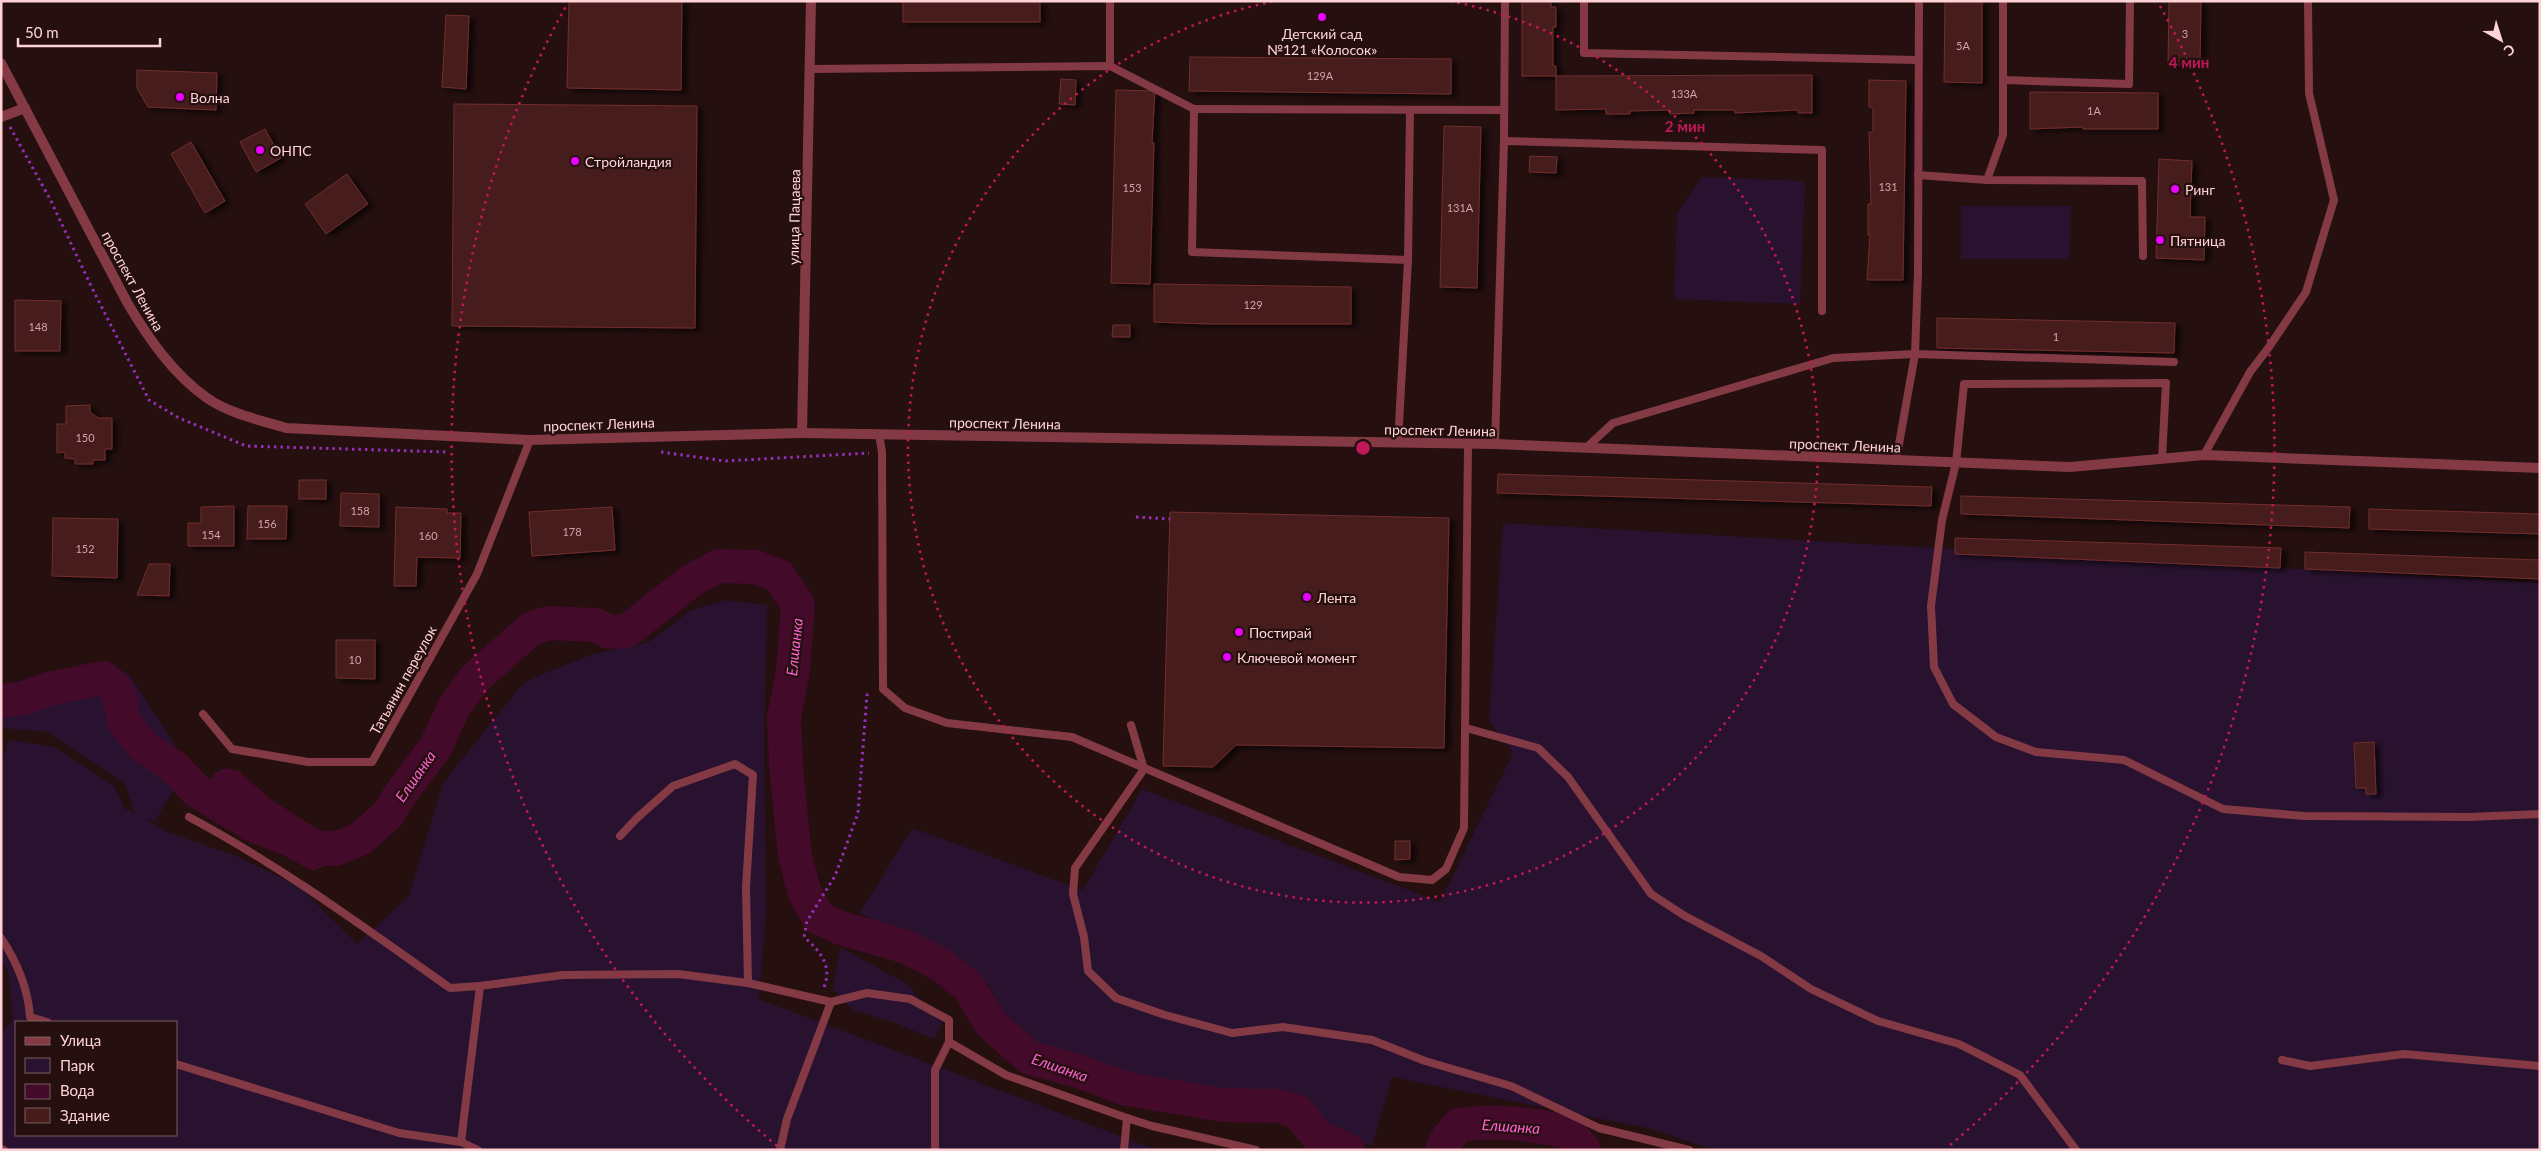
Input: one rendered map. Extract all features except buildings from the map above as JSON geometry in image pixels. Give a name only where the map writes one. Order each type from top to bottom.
[{"type":"street","name":"улица Пацаева","points":[[802,433],[811,1]]},
{"type":"street","name":"проспект Ленина","points":[[1,63],[128,304],[151,341],[176,370],[208,398],[247,417],[286,428],[530,440],[802,433],[1398,444],[1495,444],[2070,467],[2204,454],[2540,468]]},
{"type":"street","points":[[2,117],[25,108]]},
{"type":"lane","points":[[1110,1],[1110,66]]},
{"type":"lane","points":[[1495,444],[1504,141],[1505,1]]},
{"type":"lane","points":[[1584,1],[1584,53],[1918,60]]},
{"type":"lane","points":[[1896,460],[1915,354],[1919,1]]},
{"type":"lane","points":[[1987,180],[2003,135],[2003,1]]},
{"type":"lane","points":[[2004,80],[2129,84],[2130,1]]},
{"type":"lane","points":[[2204,454],[2250,372],[2270,347],[2306,292],[2334,200],[2309,94],[2308,1]]},
{"type":"lane","points":[[810,69],[1110,66],[1194,109],[1504,110]]},
{"type":"lane","points":[[1194,109],[1192,252],[1408,260]]},
{"type":"lane","points":[[1398,444],[1408,260],[1410,110]]},
{"type":"lane","points":[[1504,141],[1822,150],[1822,312]]},
{"type":"lane","points":[[1918,175],[1987,180],[2142,182],[2143,256]]},
{"type":"lane","points":[[1586,448],[1613,423],[1832,358],[1915,354],[2174,362]]},
{"type":"lane","points":[[2162,458],[2166,383],[1964,384],[1956,463],[1942,520],[1931,606],[1934,668],[1953,704],[1996,737],[2036,752],[2124,760],[2223,809],[2304,816],[2470,817],[2540,814]]},
{"type":"lane","points":[[879,434],[882,452],[883,689],[905,708],[947,723],[1072,737],[1399,878],[1432,880],[1446,869],[1464,828],[1468,444]]},
{"type":"lane","name":"Татьянин переулок","points":[[203,714],[232,749],[308,762],[372,762],[477,574],[530,440]]},
{"type":"lane","points":[[1131,725],[1144,769]]},
{"type":"lane","points":[[1466,728],[1538,748],[1568,777],[1651,894],[1684,916],[1761,956],[1811,989],[1878,1021],[1959,1044],[2020,1075],[2076,1150]]},
{"type":"lane","points":[[620,836],[636,818],[673,786],[736,764],[753,775],[746,887],[748,982]]},
{"type":"lane","points":[[1144,769],[1075,868],[1073,894],[1084,937],[1088,971],[1116,998],[1165,1015],[1232,1033],[1283,1027],[1372,1040],[1425,1060],[1511,1086],[1599,1128],[1689,1150]]},
{"type":"lane","points":[[189,817],[232,840],[281,871],[450,988],[563,975],[678,974],[748,982],[828,1001],[866,993],[910,999],[949,1020],[949,1042],[935,1070],[935,1150]]},
{"type":"lane","points":[[1,938],[16,961],[29,1000],[30,1017],[44,1021]]},
{"type":"lane","points":[[462,1142],[480,986]]},
{"type":"lane","points":[[780,1150],[787,1119],[828,1001]]},
{"type":"lane","points":[[949,1042],[1006,1076],[1152,1126],[1256,1150]]},
{"type":"lane","points":[[2282,1060],[2310,1066],[2404,1054],[2540,1066]]},
{"type":"lane","points":[[178,1065],[399,1133],[462,1142],[478,1150]]},
{"type":"lane","points":[[1124,1150],[1127,1118]]},
{"type":"path","points":[[2,117],[50,199],[92,288],[149,400],[179,418],[246,446],[455,452]]},
{"type":"path","points":[[652,453],[725,461],[793,459],[882,452]]},
{"type":"path","points":[[1136,517],[1170,519]]},
{"type":"path","points":[[828,1001],[822,993],[826,983],[825,962],[821,952],[804,937],[807,920],[835,876],[858,813],[867,695],[883,689]]},
{"type":"green space","points":[[1702,177],[1805,181],[1800,304],[1674,299],[1677,214]]},
{"type":"green space","points":[[1961,206],[2071,206],[2070,259],[1961,259]]},
{"type":"green space","points":[[1503,523],[2540,583],[2540,1150],[1714,1150],[1652,1129],[1392,1077],[1372,1146],[1015,1041],[989,985],[860,913],[912,828],[1083,890],[1142,789],[1440,902],[1513,753],[1489,720]]},
{"type":"green space","points":[[725,600],[767,605],[764,743],[766,914],[759,999],[1157,1150],[1,1150],[1,1035],[13,1019],[8,969],[1,961],[1,763],[9,740],[54,747],[114,786],[125,809],[135,813],[125,784],[48,732],[1,728],[1,696],[128,673],[188,766],[155,821],[145,819],[168,832],[239,857],[300,887],[357,944],[409,896],[443,783],[524,682],[593,654],[649,642],[690,611]]},
{"type":"green space","points":[[840,947],[912,987],[914,994],[943,1021],[934,1039],[890,1021],[852,1010],[833,988]]},
{"type":"water","points":[[225,768],[239,771],[269,798],[325,834],[335,834],[353,842],[348,858],[312,871],[285,856],[244,840],[224,825],[207,817],[194,806],[215,773]]},
{"type":"waterway","name":"Елшанка","points":[[308,846],[336,849],[362,838],[388,814],[436,746],[454,707],[475,678],[532,628],[550,623],[595,625],[609,632],[627,631],[692,580],[719,566],[755,567],[779,576],[798,605],[793,671],[784,717],[786,766],[795,856],[805,894],[819,918],[841,928],[906,947],[940,964],[969,987],[991,1024],[1030,1058],[1075,1070],[1127,1089],[1223,1105],[1278,1106],[1298,1112],[1319,1138],[1348,1150]]},
{"type":"waterway","name":"Елшанка","points":[[1,701],[24,698],[48,689],[103,678],[115,687],[120,698],[124,722],[143,746],[175,768],[197,791],[241,818]]},
{"type":"waterway","name":"Елшанка","points":[[1442,1150],[1447,1139],[1459,1125],[1488,1123],[1528,1125],[1569,1132],[1584,1150]]},
{"type":"place","name":"Детский сад №121 «Колосок»","points":[[1322,17]]},
{"type":"place","name":"Волна","points":[[180,97]]},
{"type":"place","name":"ОНПС","points":[[260,150]]},
{"type":"place","name":"Стройландия","points":[[575,161]]},
{"type":"place","name":"Ринг","points":[[2175,189]]},
{"type":"place","name":"Пятница","points":[[2160,240]]},
{"type":"place","name":"Лента","points":[[1307,597]]},
{"type":"place","name":"Постирай","points":[[1239,632]]},
{"type":"place","name":"Ключевой момент","points":[[1227,657]]}]
